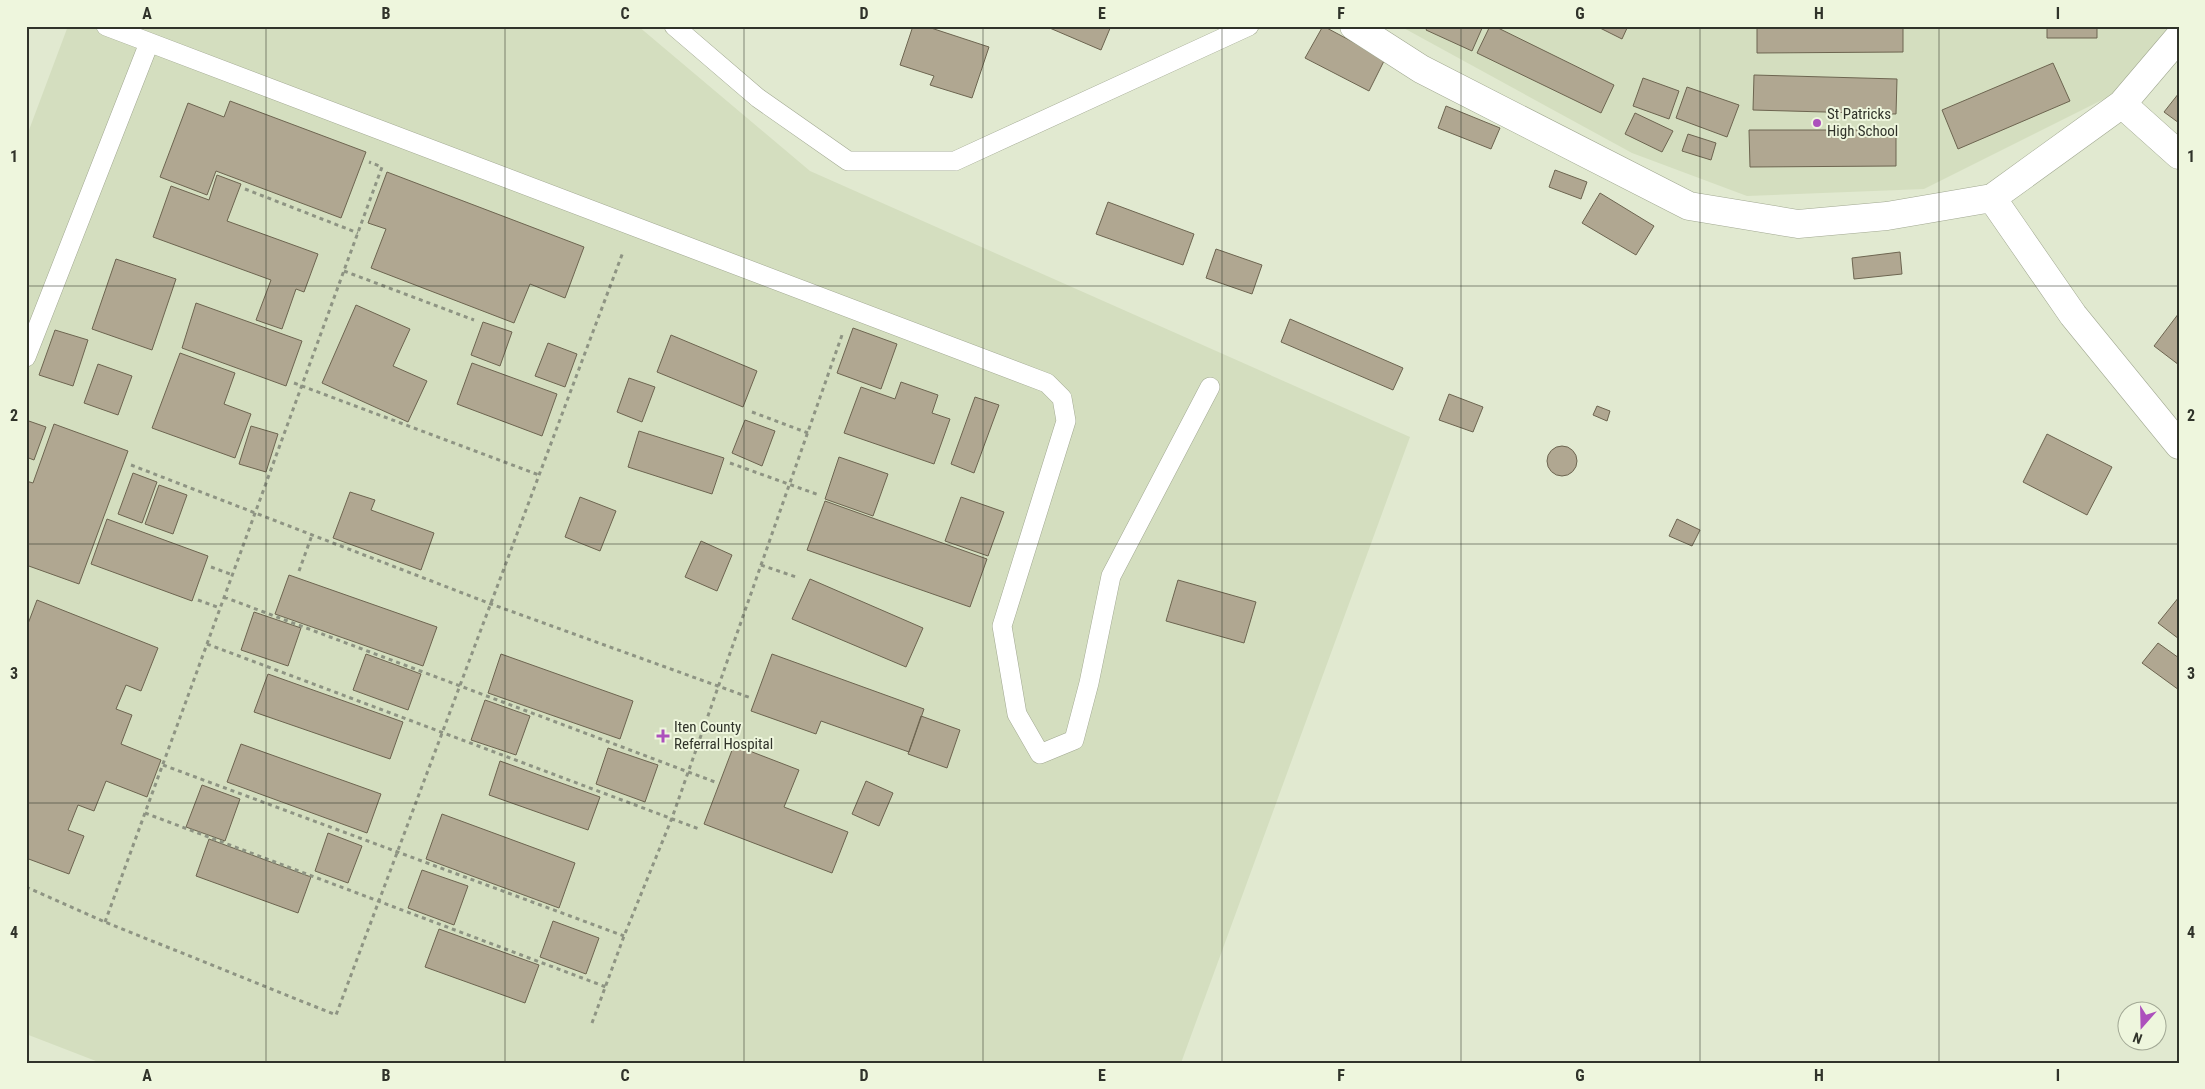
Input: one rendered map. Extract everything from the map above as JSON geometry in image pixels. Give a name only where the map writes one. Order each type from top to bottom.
[{"type":"street","points":[[1354,26],[1421,69],[1689,206],[1798,224],[1887,216],[1992,198],[2122,104],[2179,37]]},
{"type":"street","points":[[2122,104],[2179,155]]},
{"type":"street","points":[[1992,198],[2073,315],[2179,446]]},
{"type":"lane","points":[[106,26],[1047,383],[1062,398],[1066,421],[1013,583],[1002,626],[1017,714],[1040,754],[1074,740],[1089,683],[1111,576],[1210,387]]},
{"type":"lane","points":[[674,26],[758,98],[848,161],[955,161],[1249,26]]},
{"type":"lane","points":[[26,357],[149,42]]},
{"type":"path","points":[[105,922],[382,167],[369,162]]},
{"type":"path","points":[[245,188],[358,233]]},
{"type":"path","points":[[26,887],[105,922],[336,1014],[633,226]]},
{"type":"path","points":[[344,271],[474,320]]},
{"type":"path","points":[[592,1023],[624,936],[672,818],[843,332]]},
{"type":"path","points":[[294,383],[539,475]]},
{"type":"path","points":[[752,412],[808,433]]},
{"type":"path","points":[[730,463],[819,495]]},
{"type":"path","points":[[131,465],[491,604],[751,698]]},
{"type":"path","points":[[299,571],[312,535]]},
{"type":"path","points":[[761,565],[796,577]]},
{"type":"path","points":[[211,567],[233,575]]},
{"type":"path","points":[[224,597],[715,782]]},
{"type":"path","points":[[198,600],[220,608]]},
{"type":"path","points":[[207,644],[700,829]]},
{"type":"path","points":[[163,765],[624,936]]},
{"type":"path","points":[[145,813],[606,987]]},
{"type":"shaded area","name":"Iten County Referral Hospital","points":[[68,26],[638,26],[810,171],[1410,437],[1181,1063],[101,1063],[26,1034],[26,138]]},
{"type":"shaded area","name":"St Patricks High School","points":[[1400,26],[2169,26],[2116,93],[1924,189],[1747,196],[1632,153]]},
{"type":"building","points":[[913,26],[925,26],[989,47],[972,98],[930,85],[934,76],[900,65]]},
{"type":"building","points":[[1045,26],[1111,26],[1101,50]]},
{"type":"building","points":[[1323,26],[1385,59],[1369,91],[1305,58]]},
{"type":"building","points":[[1428,26],[1483,26],[1472,51],[1426,30]]},
{"type":"building","points":[[1490,26],[1494,26],[1614,85],[1601,113],[1477,53]]},
{"type":"building","points":[[1596,26],[1628,26],[1622,39]]},
{"type":"building","points":[[1757,26],[1903,26],[1903,52],[1757,53]]},
{"type":"building","points":[[2047,26],[2097,26],[2097,38],[2047,38]]},
{"type":"building","points":[[2053,63],[2070,101],[1958,149],[1942,110]]},
{"type":"building","points":[[1754,75],[1897,79],[1896,114],[1753,110]]},
{"type":"building","points":[[1643,78],[1679,91],[1669,119],[1633,106]]},
{"type":"building","points":[[1687,87],[1739,105],[1727,137],[1676,118]]},
{"type":"building","points":[[2179,93],[2179,123],[2164,112]]},
{"type":"building","points":[[230,101],[366,152],[341,218],[216,171],[207,195],[160,177],[188,103],[224,117]]},
{"type":"building","points":[[1446,106],[1500,128],[1491,149],[1438,128]]},
{"type":"building","points":[[1635,113],[1673,131],[1662,152],[1625,134]]},
{"type":"building","points":[[1749,130],[1896,130],[1896,166],[1750,167]]},
{"type":"building","points":[[1688,134],[1716,143],[1711,160],[1682,151]]},
{"type":"building","points":[[1555,170],[1587,182],[1581,199],[1549,187]]},
{"type":"building","points":[[387,172],[584,247],[565,298],[530,284],[514,323],[371,268],[386,229],[368,223]]},
{"type":"building","points":[[217,175],[241,184],[227,221],[318,254],[304,292],[296,289],[282,329],[256,320],[271,280],[153,237],[171,186],[209,200]]},
{"type":"building","points":[[1600,193],[1654,226],[1636,255],[1582,223]]},
{"type":"building","points":[[1108,202],[1194,234],[1183,265],[1096,234]]},
{"type":"building","points":[[1216,249],[1262,265],[1252,294],[1206,278]]},
{"type":"building","points":[[1900,252],[1902,274],[1854,279],[1852,258]]},
{"type":"building","points":[[116,259],[176,279],[152,350],[92,329]]},
{"type":"building","points":[[196,303],[302,341],[286,386],[182,348]]},
{"type":"building","points":[[356,305],[410,329],[393,366],[427,381],[408,422],[322,383]]},
{"type":"building","points":[[2179,313],[2179,365],[2154,346]]},
{"type":"building","points":[[1290,319],[1403,368],[1393,390],[1281,342]]},
{"type":"building","points":[[483,322],[512,332],[500,366],[471,355]]},
{"type":"building","points":[[853,328],[897,344],[881,389],[837,373]]},
{"type":"building","points":[[55,330],[88,340],[73,386],[39,375]]},
{"type":"building","points":[[671,335],[757,371],[743,407],[657,372]]},
{"type":"building","points":[[548,343],[577,354],[565,387],[535,376]]},
{"type":"building","points":[[180,353],[235,373],[224,404],[251,414],[235,458],[152,428]]},
{"type":"building","points":[[472,363],[557,394],[542,436],[457,404]]},
{"type":"building","points":[[98,364],[132,376],[118,415],[84,403]]},
{"type":"building","points":[[629,378],[655,387],[642,422],[617,412]]},
{"type":"building","points":[[901,382],[938,395],[932,413],[950,419],[934,464],[844,433],[861,387],[895,399]]},
{"type":"building","points":[[1449,394],[1483,407],[1473,432],[1439,420]]},
{"type":"building","points":[[975,397],[999,405],[974,473],[951,464]]},
{"type":"building","points":[[1597,406],[1610,411],[1607,421],[1593,415]]},
{"type":"building","points":[[26,420],[46,427],[34,460],[26,457]]},
{"type":"building","points":[[745,420],[775,431],[762,466],[732,453]]},
{"type":"building","points":[[54,424],[128,451],[79,584],[26,565],[26,481],[33,483]]},
{"type":"building","points":[[251,426],[278,434],[266,472],[239,464]]},
{"type":"building","points":[[639,431],[724,458],[712,494],[628,467]]},
{"type":"building","points":[[2047,434],[2112,467],[2087,515],[2023,482]]},
{"type":"building","points":[[1562,446],[1573,450],[1577,461],[1573,472],[1562,476],[1551,472],[1547,461],[1551,450]]},
{"type":"building","points":[[839,457],[888,474],[873,516],[825,499]]},
{"type":"building","points":[[133,473],[157,482],[142,523],[118,514]]},
{"type":"building","points":[[159,485],[187,495],[173,534],[145,524]]},
{"type":"building","points":[[350,492],[375,500],[371,510],[434,533],[421,570],[333,538]]},
{"type":"building","points":[[580,497],[616,511],[600,551],[565,537]]},
{"type":"building","points":[[961,497],[1004,512],[988,556],[945,541]]},
{"type":"building","points":[[825,501],[987,559],[970,607],[807,550]]},
{"type":"building","points":[[107,519],[208,556],[192,601],[91,564]]},
{"type":"building","points":[[1677,519],[1700,530],[1692,546],[1669,536]]},
{"type":"building","points":[[701,541],[732,555],[717,591],[685,577]]},
{"type":"building","points":[[289,575],[437,627],[423,666],[275,614]]},
{"type":"building","points":[[810,579],[923,628],[906,667],[792,619]]},
{"type":"building","points":[[1178,580],[1256,602],[1244,643],[1166,621]]},
{"type":"building","points":[[2179,597],[2179,639],[2158,623]]},
{"type":"building","points":[[37,600],[158,648],[141,691],[126,685],[116,709],[132,715],[121,744],[161,760],[147,797],[106,781],[94,811],[78,805],[68,830],[84,836],[69,874],[26,858],[26,629]]},
{"type":"building","points":[[254,612],[301,628],[288,666],[241,650]]},
{"type":"building","points":[[2158,643],[2179,658],[2179,690],[2142,663]]},
{"type":"building","points":[[366,654],[421,674],[408,710],[353,690]]},
{"type":"building","points":[[501,654],[633,701],[620,739],[488,693]]},
{"type":"building","points":[[772,654],[924,709],[909,752],[821,721],[816,734],[751,711]]},
{"type":"building","points":[[268,674],[403,722],[390,759],[254,712]]},
{"type":"building","points":[[485,700],[530,716],[516,755],[471,740]]},
{"type":"building","points":[[921,716],[960,730],[947,768],[908,754]]},
{"type":"building","points":[[241,744],[381,794],[367,833],[227,782]]},
{"type":"building","points":[[734,745],[799,770],[784,807],[848,832],[832,873],[704,824]]},
{"type":"building","points":[[608,748],[658,765],[645,802],[596,784]]},
{"type":"building","points":[[500,761],[600,797],[588,830],[489,795]]},
{"type":"building","points":[[866,781],[893,793],[879,826],[852,814]]},
{"type":"building","points":[[202,785],[240,799],[225,841],[186,827]]},
{"type":"building","points":[[442,814],[575,863],[559,908],[426,859]]},
{"type":"building","points":[[328,833],[362,846],[348,883],[315,871]]},
{"type":"building","points":[[209,839],[311,877],[298,913],[196,876]]},
{"type":"building","points":[[422,870],[468,886],[454,925],[408,908]]},
{"type":"building","points":[[553,921],[599,938],[586,974],[540,957]]},
{"type":"building","points":[[439,929],[539,965],[525,1003],[425,967]]},
{"type":"place","name":"St Patricks High School","points":[[1817,123]]},
{"type":"place","name":"Iten County Referral Hospital","points":[[663,736]]}]
